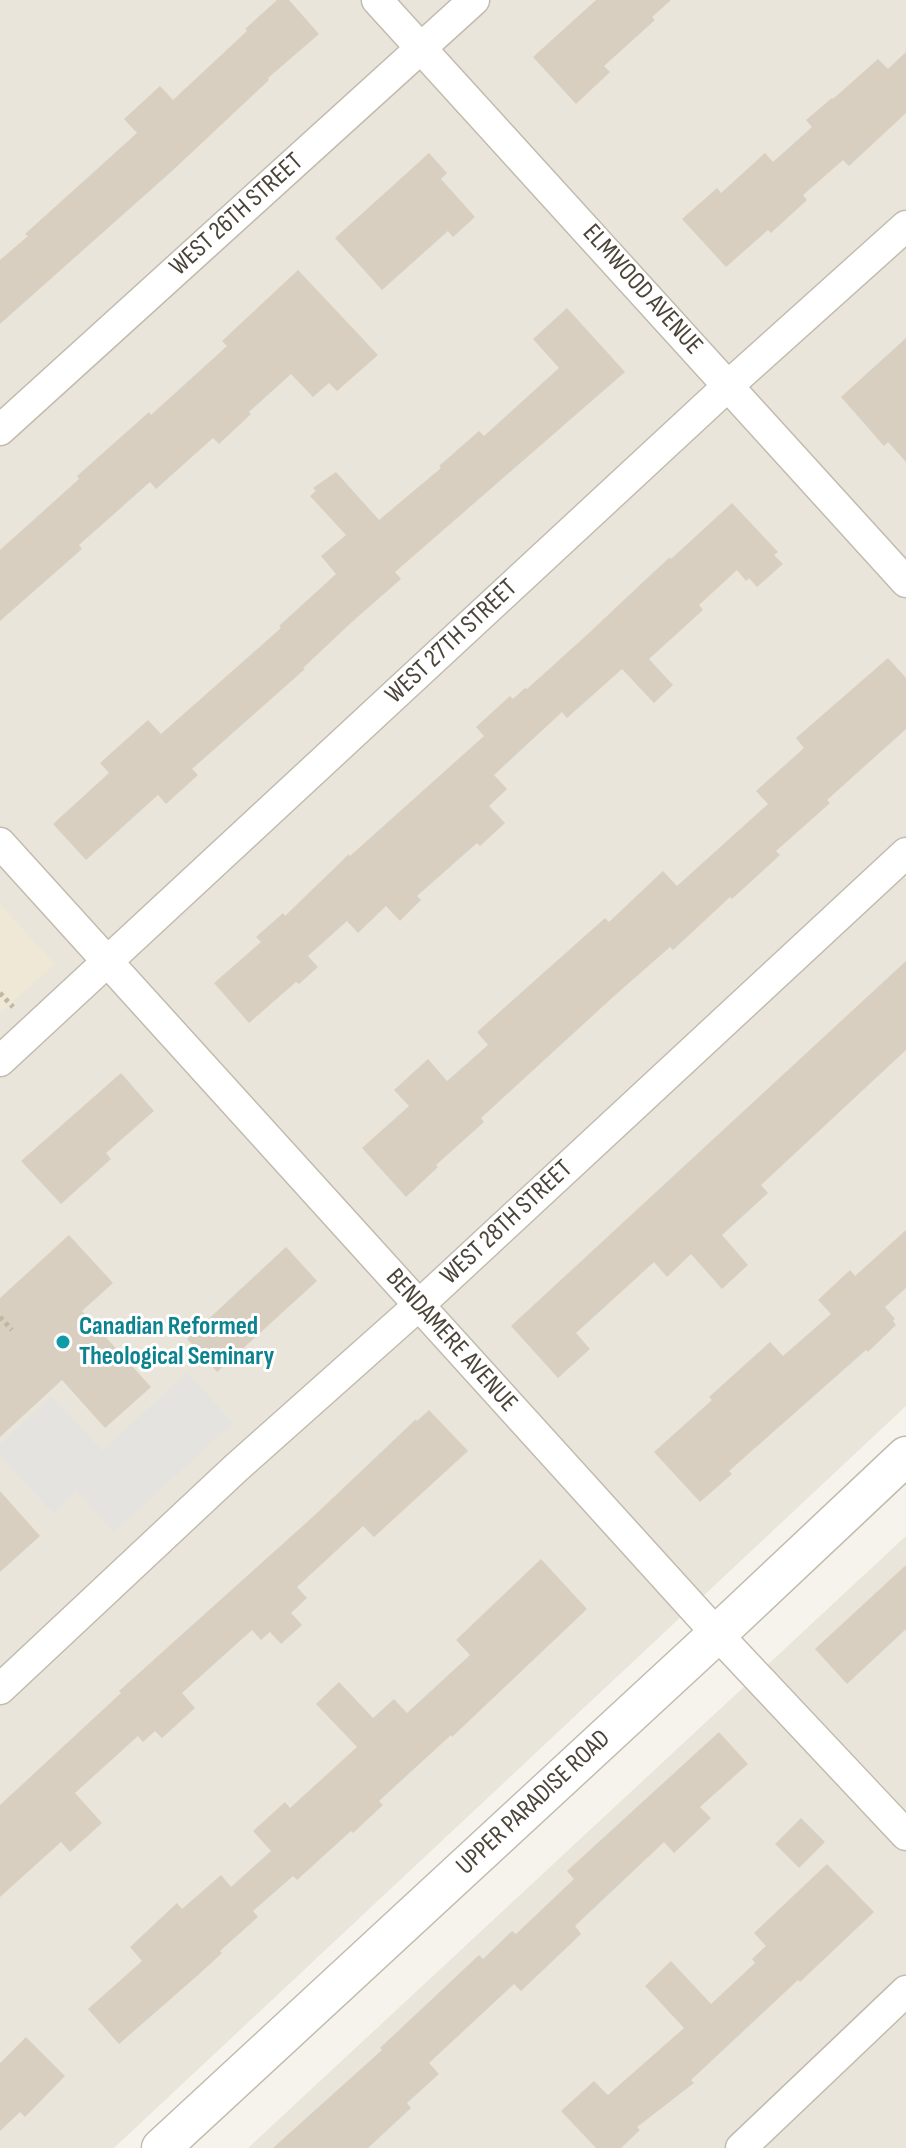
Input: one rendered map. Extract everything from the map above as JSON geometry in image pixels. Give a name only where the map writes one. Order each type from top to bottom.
[{"type":"street","name":"ELMWOOD AVENUE","points":[[377,0],[906,582]]},
{"type":"street","name":"WEST 26TH STREET","points":[[0,430],[474,0]]},
{"type":"street","name":"WEST 27TH STREET","points":[[0,1061],[729,385],[906,226]]},
{"type":"street","name":"BENDAMERE AVENUE","points":[[0,843],[717,1634],[906,1835]]},
{"type":"street","name":"WEST 28TH STREET","points":[[0,1689],[906,853]]},
{"type":"street","name":"UPPER PARADISE ROAD","points":[[161,2148],[906,1456]]},
{"type":"street","points":[[741,2148],[906,1991]]},
{"type":"path","points":[[0,1317],[12,1330]]},
{"type":"shaded area","points":[[0,0],[906,0],[906,1406],[114,2148],[0,2148]]},
{"type":"shaded area","points":[[0,904],[55,964],[0,1013]]},
{"type":"shaded area","points":[[187,1373],[233,1423],[114,1532],[77,1491],[53,1513],[0,1456],[0,1444],[52,1396],[102,1451]]},
{"type":"shaded area","points":[[906,1536],[906,2148],[248,2148]]},
{"type":"building","points":[[277,0],[289,0],[319,34],[268,78],[172,171],[0,324],[0,260],[137,133],[124,119],[160,86],[173,100]]},
{"type":"building","points":[[596,0],[671,0],[652,17],[655,20],[604,66],[610,72],[576,104],[533,57]]},
{"type":"building","points":[[906,52],[906,113],[849,166],[843,160],[803,195],[807,200],[771,233],[768,230],[726,267],[682,219],[717,188],[721,193],[765,153],[773,162],[812,127],[806,120],[878,59],[888,69]]},
{"type":"building","points":[[429,153],[447,173],[441,179],[475,217],[453,237],[448,231],[382,290],[335,238]]},
{"type":"building","points":[[298,270],[378,355],[337,391],[329,383],[313,397],[291,374],[219,444],[213,438],[156,489],[150,482],[79,545],[82,549],[0,621],[0,550],[79,479],[77,476],[227,346],[222,341]]},
{"type":"building","points":[[567,308],[625,372],[395,572],[401,579],[192,769],[198,775],[166,804],[158,795],[86,860],[53,824],[109,773],[100,763],[148,720],[161,734],[281,628],[279,626],[336,574],[321,556],[346,535],[310,496],[316,491],[313,488],[336,472],[379,520],[479,431],[484,436],[559,368],[533,339]]},
{"type":"building","points":[[906,338],[906,462],[888,442],[884,446],[841,397]]},
{"type":"building","points":[[732,503],[778,552],[774,555],[783,564],[757,587],[749,578],[746,581],[737,570],[699,605],[703,610],[649,659],[673,685],[654,703],[622,669],[567,718],[562,712],[494,775],[507,789],[489,806],[505,823],[480,846],[477,843],[417,896],[421,900],[400,921],[386,906],[358,933],[347,921],[308,956],[318,967],[249,1023],[214,983],[261,942],[256,937],[283,913],[285,916],[349,854],[484,736],[476,727],[510,696],[513,699],[527,689]]},
{"type":"building","points":[[888,658],[906,678],[906,729],[827,800],[830,803],[776,851],[780,855],[732,899],[730,897],[673,950],[670,947],[481,1118],[484,1122],[406,1197],[362,1148],[409,1106],[394,1090],[428,1059],[447,1081],[488,1045],[477,1032],[605,918],[609,922],[663,871],[677,886],[768,804],[756,791],[804,748],[796,738]]},
{"type":"building","points":[[906,961],[906,1050],[761,1185],[768,1193],[722,1235],[748,1265],[722,1289],[691,1254],[667,1277],[654,1262],[576,1333],[590,1349],[558,1378],[511,1326]]},
{"type":"building","points":[[121,1073],[154,1111],[106,1153],[111,1159],[61,1204],[21,1161]]},
{"type":"building","points":[[906,1230],[906,1288],[885,1307],[896,1325],[729,1471],[732,1474],[700,1502],[654,1452],[770,1342],[783,1356],[831,1314],[818,1300],[850,1270],[855,1276]]},
{"type":"building","name":"Canadian Reformed Theological Seminary","points":[[69,1235],[113,1283],[82,1311],[151,1387],[105,1428],[62,1380],[0,1437],[0,1298]]},
{"type":"building","points":[[286,1247],[317,1281],[217,1372],[187,1339]]},
{"type":"building","points":[[429,1410],[468,1451],[374,1537],[363,1526],[297,1587],[307,1598],[291,1613],[302,1625],[281,1644],[270,1632],[261,1640],[252,1630],[182,1693],[195,1708],[162,1738],[155,1731],[143,1742],[138,1736],[75,1793],[102,1823],[70,1852],[61,1842],[0,1897],[0,1805],[121,1693],[119,1691]]},
{"type":"building","points":[[0,1491],[40,1536],[0,1572]]},
{"type":"building","points":[[541,1559],[587,1609],[452,1737],[379,1801],[383,1805],[353,1833],[351,1831],[297,1880],[293,1876],[253,1911],[258,1917],[220,1951],[222,1953],[119,2044],[88,2009],[142,1961],[130,1947],[177,1903],[182,1909],[221,1875],[231,1887],[271,1851],[253,1831],[285,1802],[290,1808],[357,1747],[316,1704],[339,1682],[373,1718],[394,1699],[407,1713],[470,1655],[456,1640]]},
{"type":"building","points":[[906,1565],[906,1629],[847,1684],[815,1649]]},
{"type":"building","points":[[719,1732],[748,1764],[700,1807],[711,1818],[674,1853],[664,1842],[575,1926],[581,1934],[521,1991],[514,1984],[429,2063],[439,2074],[407,2103],[411,2108],[368,2148],[273,2148],[382,2050],[380,2048],[479,1955],[483,1959],[512,1931],[516,1934],[574,1879],[567,1871]]},
{"type":"building","points":[[801,1818],[825,1842],[799,1868],[775,1844]]},
{"type":"building","points":[[827,1864],[874,1912],[691,2080],[694,2083],[637,2127],[640,2130],[621,2148],[596,2148],[561,2111],[594,2081],[608,2095],[684,2028],[645,1986],[671,1961],[711,2004],[755,1963],[752,1959],[766,1946],[754,1933]]},
{"type":"building","points":[[26,2037],[65,2076],[25,2117],[20,2112],[0,2131],[0,2063]]},
{"type":"place","name":"Canadian Reformed Theological Seminary","points":[[63,1342]]}]
